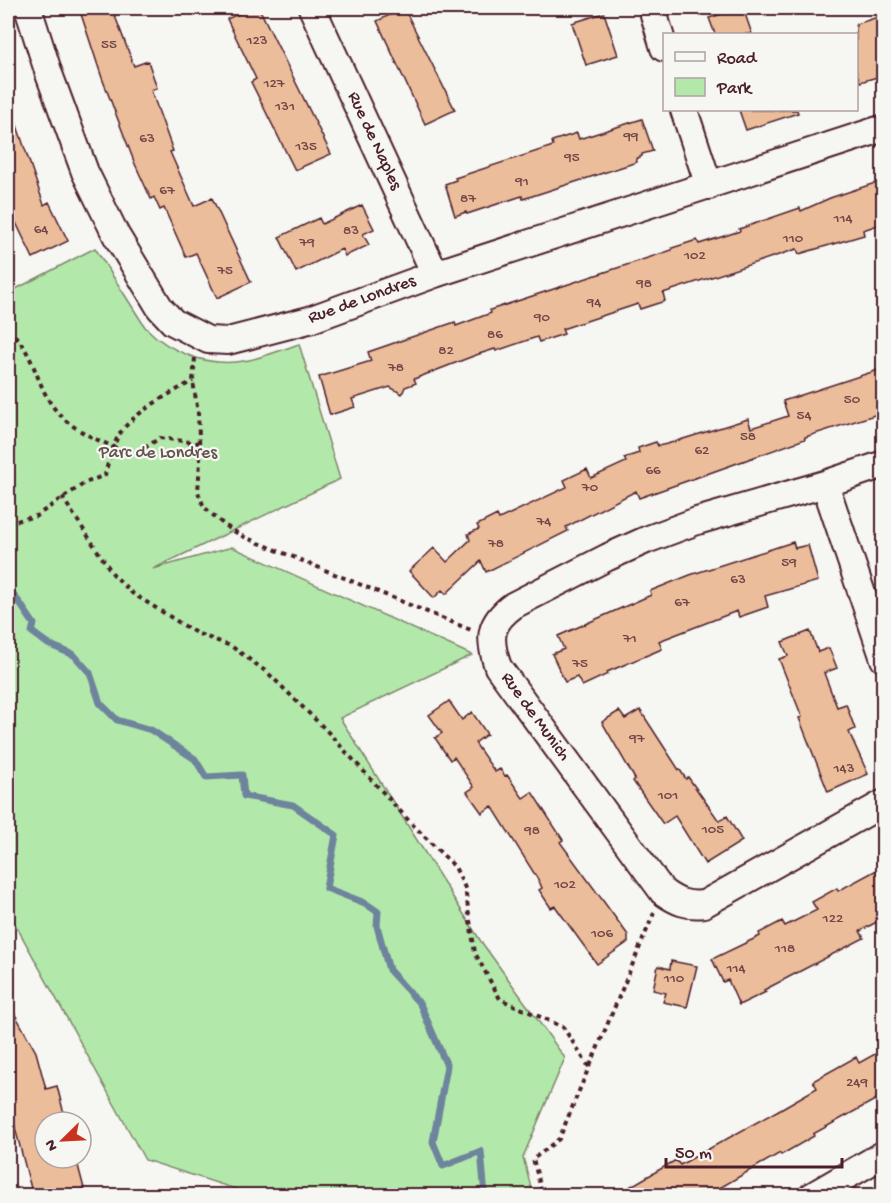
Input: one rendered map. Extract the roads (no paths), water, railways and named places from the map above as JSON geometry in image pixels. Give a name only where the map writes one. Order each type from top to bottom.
[{"type":"street","name":"Rue de Londres","points":[[28,8],[49,74],[93,192],[160,308],[173,322],[208,340],[228,341],[309,320],[435,274],[884,128]]},
{"type":"street","name":"Rue de Naples","points":[[312,8],[435,274]]},
{"type":"street","points":[[652,8],[663,45]]},
{"type":"street","points":[[684,111],[709,186]]},
{"type":"street","points":[[884,464],[825,484],[884,659]]},
{"type":"street","name":"Rue de Munich","points":[[825,484],[697,521],[608,557],[514,605],[500,615],[491,638],[493,651],[498,667],[663,892],[676,902],[690,906],[704,904],[884,803]]},
{"type":"street","points":[[812,1196],[884,1154]]},
{"type":"waterway","points":[[8,589],[34,624],[32,632],[48,644],[74,655],[90,673],[100,703],[117,720],[151,730],[195,759],[206,777],[242,775],[244,796],[293,805],[336,835],[326,888],[365,903],[378,912],[377,926],[389,970],[420,1004],[447,1066],[433,1142],[443,1166],[481,1151],[485,1196]]},
{"type":"park label","name":"Parc de Londres","points":[[158,453]]}]
